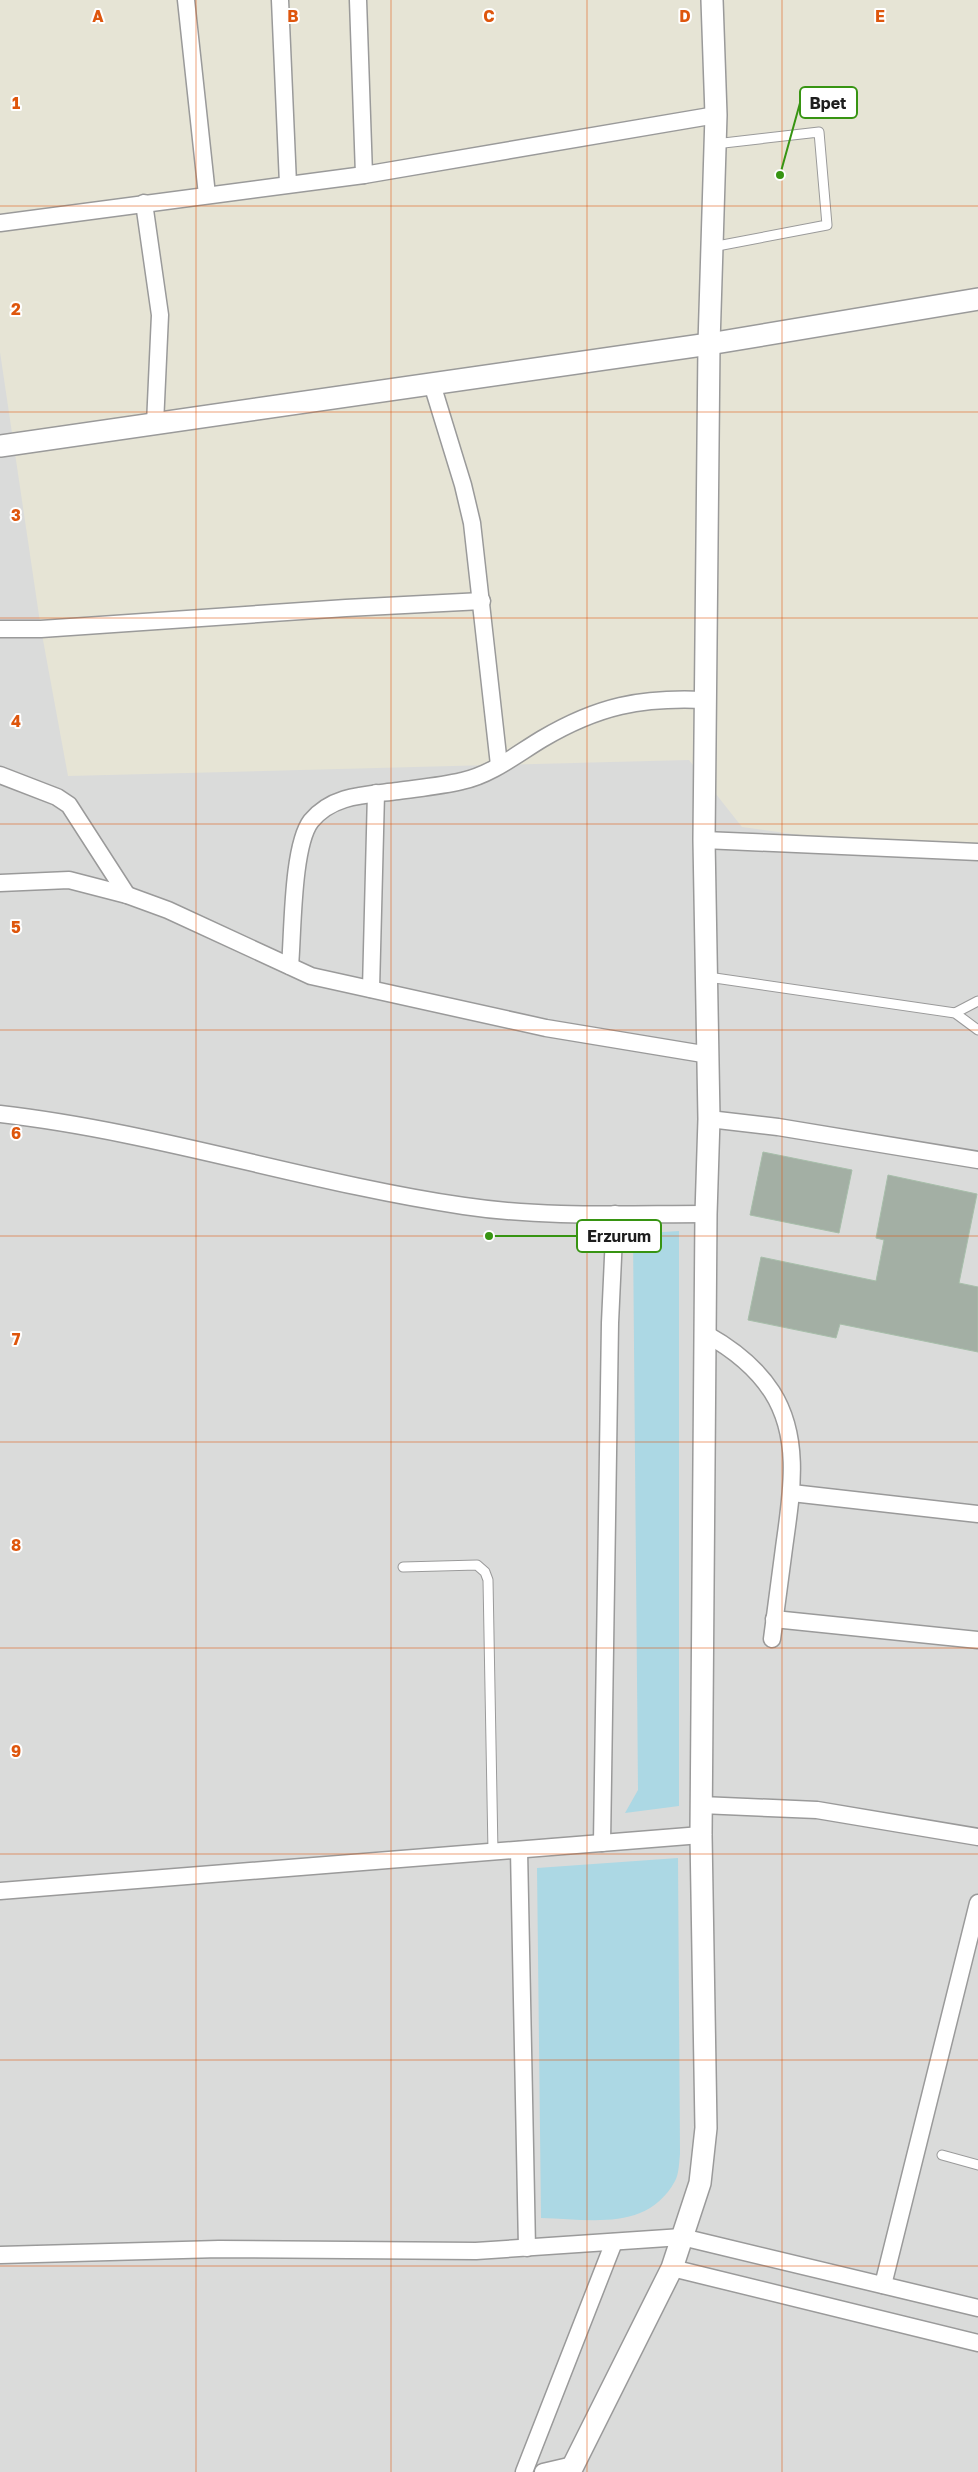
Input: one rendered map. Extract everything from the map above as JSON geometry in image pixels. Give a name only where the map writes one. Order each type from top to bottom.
[{"type":"street","points":[[186,0],[207,195]]},
{"type":"street","points":[[280,0],[288,184]]},
{"type":"street","points":[[358,0],[364,175]]},
{"type":"street","points":[[543,2472],[572,2468],[672,2268],[700,2183],[706,2128],[701,1805],[706,1214],[709,1119],[708,977],[704,840],[705,700],[709,344],[716,115],[712,0]]},
{"type":"street","points":[[0,223],[364,175],[716,115]]},
{"type":"street","points":[[144,203],[160,315],[155,424]]},
{"type":"street","points":[[0,446],[709,344],[978,299]]},
{"type":"street","points":[[432,384],[463,485],[472,524],[499,765]]},
{"type":"street","points":[[0,629],[41,630],[346,608],[482,601]]},
{"type":"street","points":[[290,966],[299,852],[304,832],[325,808],[355,796],[463,781],[499,765],[582,717],[601,710],[651,700],[705,700]]},
{"type":"street","points":[[0,775],[57,797],[69,805],[127,895]]},
{"type":"street","points":[[371,989],[376,792]]},
{"type":"street","points":[[704,840],[978,852]]},
{"type":"street","points":[[0,883],[69,880],[127,895],[168,910],[311,976],[546,1028],[709,1055]]},
{"type":"street","points":[[0,1114],[117,1132],[389,1193],[463,1206],[516,1213],[706,1214]]},
{"type":"street","points":[[709,1119],[778,1127],[978,1160]]},
{"type":"street","points":[[602,1843],[610,1323],[615,1214]]},
{"type":"street","points":[[706,1334],[729,1347],[752,1368],[772,1391],[783,1414],[789,1436],[793,1465],[792,1493],[772,1639]]},
{"type":"street","points":[[792,1493],[978,1514]]},
{"type":"street","points":[[774,1619],[978,1640]]},
{"type":"street","points":[[701,1805],[817,1810],[978,1837]]},
{"type":"street","points":[[0,1891],[701,1835]]},
{"type":"street","points":[[519,1850],[528,2248]]},
{"type":"street","points":[[883,2285],[978,1903]]},
{"type":"street","points":[[0,2254],[219,2249],[476,2251],[682,2237],[978,2308]]},
{"type":"street","points":[[524,2472],[614,2242]]},
{"type":"street","points":[[672,2268],[978,2343]]},
{"type":"lane","points":[[712,247],[827,225],[819,132],[715,144]]},
{"type":"lane","points":[[708,977],[955,1013],[978,1030]]},
{"type":"lane","points":[[955,1013],[978,1001]]},
{"type":"lane","points":[[403,1566],[477,1564],[485,1572],[488,1580],[493,1852]]},
{"type":"lane","points":[[942,2155],[978,2165]]},
{"type":"shaded area","points":[[0,0],[978,0],[978,2472],[0,2472]]},
{"type":"shaded area","points":[[0,0],[978,0],[978,860],[742,827],[689,760],[68,776],[41,629],[0,352]]},
{"type":"shaded area","points":[[679,1231],[679,1806],[625,1813],[638,1790],[633,1234]]},
{"type":"shaded area","points":[[678,1858],[680,2154],[679,2168],[675,2181],[663,2197],[649,2208],[633,2215],[616,2219],[598,2220],[541,2218],[537,1868]]},
{"type":"building","points":[[763,1152],[852,1170],[839,1233],[750,1215]]},
{"type":"building","points":[[888,1175],[977,1194],[959,1283],[978,1287],[978,1352],[840,1324],[836,1338],[748,1320],[761,1257],[876,1281],[884,1240],[876,1238]]},
{"type":"place","name":"Bpet","points":[[780,175]]},
{"type":"place","name":"Erzurum","points":[[489,1236]]}]
